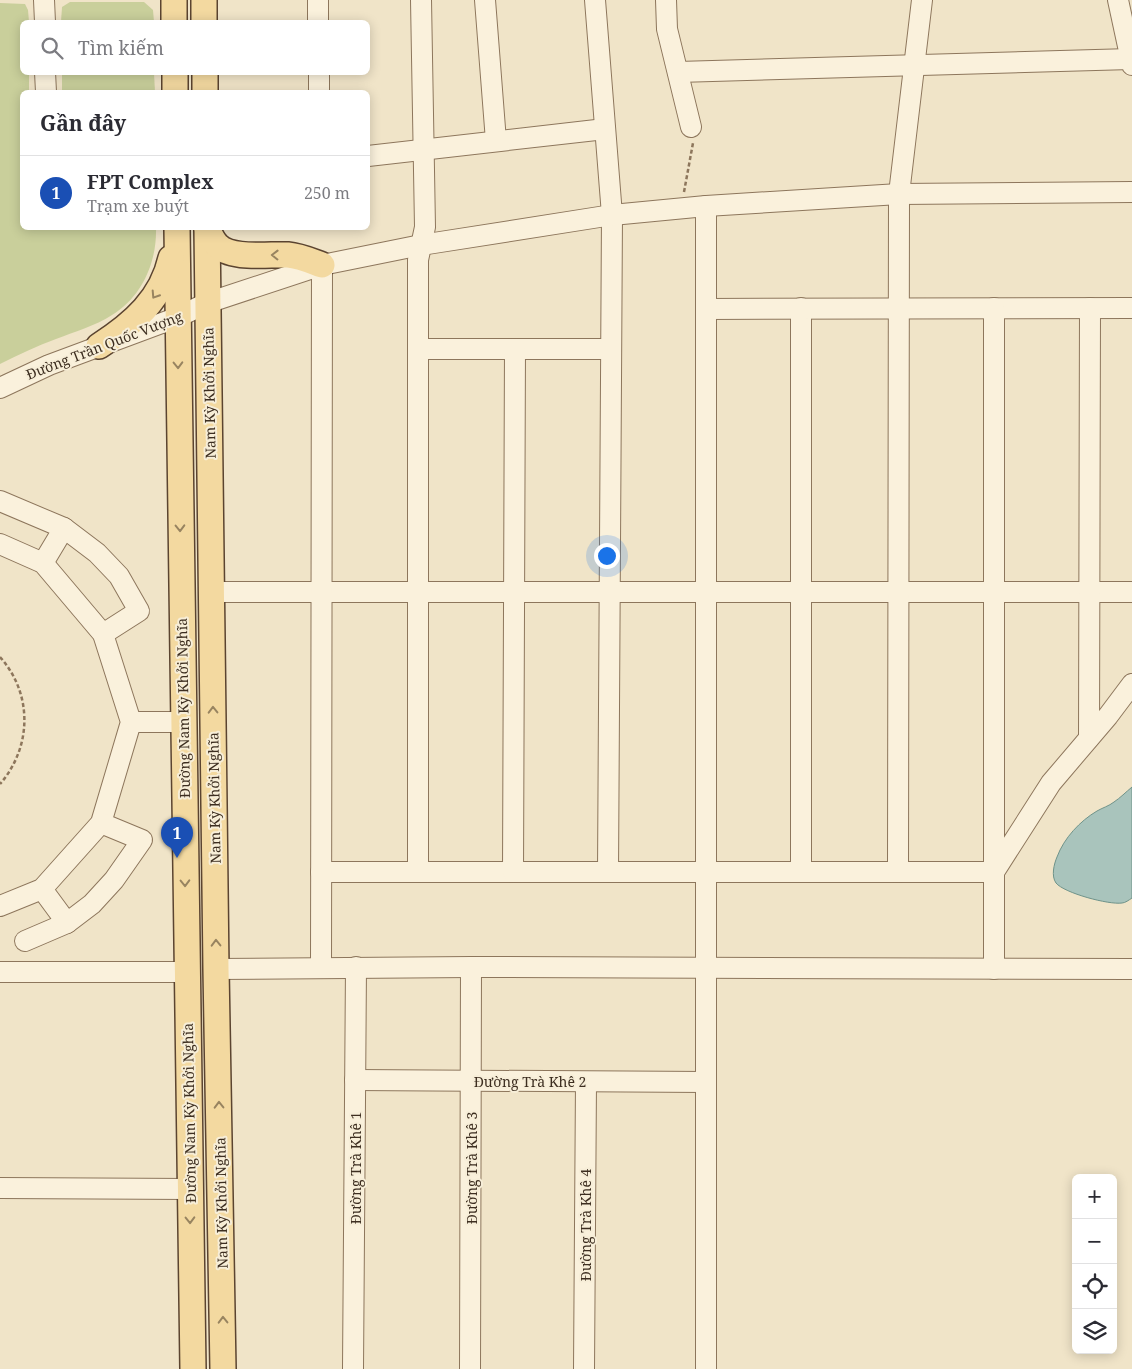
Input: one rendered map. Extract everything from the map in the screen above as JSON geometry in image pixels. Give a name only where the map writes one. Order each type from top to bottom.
[{"type":"main road","points":[[174,0],[174,20]]},
{"type":"main road","points":[[204,0],[204,20]]},
{"type":"main road","points":[[174,75],[175,90]]},
{"type":"main road","points":[[205,75],[205,90]]},
{"type":"main road","points":[[99,346],[129,326],[152,301],[166,276],[177,230]]},
{"type":"main road","name":"Đường Nam Kỳ Khởi Nghĩa","points":[[177,230],[193,1369]]},
{"type":"main road","name":"Nam Kỳ Khởi Nghĩa","points":[[207,230],[216,969],[224,1369]]},
{"type":"main road","points":[[208,230],[218,246],[226,251],[236,254],[294,256],[322,265]]},
{"type":"street","points":[[44,0],[45,20]]},
{"type":"street","points":[[318,0],[318,20]]},
{"type":"street","points":[[418,871],[418,260],[425,227],[421,0]]},
{"type":"street","points":[[485,0],[496,141]]},
{"type":"street","points":[[594,0],[612,215],[608,872]]},
{"type":"street","points":[[666,0],[667,30],[691,127]]},
{"type":"street","points":[[898,872],[899,194],[922,0]]},
{"type":"street","points":[[678,72],[1131,62],[1118,0]]},
{"type":"street","points":[[45,75],[46,90]]},
{"type":"street","points":[[318,75],[319,90]]},
{"type":"street","points":[[370,156],[605,129]]},
{"type":"street","name":"Đường Trần Quốc Vượng","points":[[0,388],[41,368],[178,317],[207,303],[322,265],[421,245],[612,215],[706,206],[899,194],[1132,192]]},
{"type":"street","points":[[706,206],[706,1369]]},
{"type":"street","points":[[322,265],[322,968]]},
{"type":"street","points":[[706,309],[898,307],[1132,308]]},
{"type":"street","points":[[801,308],[801,872]]},
{"type":"street","points":[[994,308],[994,969]]},
{"type":"street","points":[[1089,738],[1090,308]]},
{"type":"street","points":[[419,349],[611,348]]},
{"type":"street","points":[[513,872],[515,349]]},
{"type":"street","points":[[0,501],[64,528],[96,553],[119,576],[139,611],[102,634]]},
{"type":"street","points":[[43,564],[64,528]]},
{"type":"street","points":[[0,544],[43,564],[102,634],[131,722],[101,823],[42,889],[0,906]]},
{"type":"street","points":[[211,592],[1132,592]]},
{"type":"street","points":[[994,872],[1052,783],[1132,684]]},
{"type":"street","points":[[131,722],[183,722]]},
{"type":"street","points":[[26,941],[67,923],[92,904],[114,880],[142,840],[101,823]]},
{"type":"street","points":[[322,872],[994,872]]},
{"type":"street","points":[[42,889],[67,923]]},
{"type":"street","points":[[216,969],[356,967],[1132,969]]},
{"type":"street","name":"Đường Trà Khê 1","points":[[353,1369],[356,967]]},
{"type":"street","name":"Đường Trà Khê 3","points":[[470,1369],[471,967]]},
{"type":"street","points":[[0,972],[186,972]]},
{"type":"street","name":"Đường Trà Khê 2","points":[[355,1080],[705,1082]]},
{"type":"street","name":"Đường Trà Khê 4","points":[[584,1369],[586,1082]]},
{"type":"street","points":[[0,1188],[190,1188]]},
{"type":"path","points":[[680,208],[693,145],[691,127]]},
{"type":"path","points":[[0,657],[18,686],[24,706],[25,726],[19,753],[10,772],[0,784]]},
{"type":"green space","points":[[70,2],[144,2],[153,10],[154,20],[61,20],[62,7]]},
{"type":"green space","points":[[0,3],[25,4],[28,10],[29,20],[20,20],[20,75],[29,75],[29,90],[20,90],[20,230],[156,230],[156,241],[146,278],[132,299],[123,307],[99,322],[0,364]]},
{"type":"green space","points":[[62,75],[154,75],[155,90],[62,90]]},
{"type":"water","points":[[1132,787],[1132,898],[1123,903],[1107,902],[1087,898],[1061,887],[1054,880],[1054,870],[1060,850],[1068,837],[1085,820],[1118,799]]},
{"type":"place","name":"FPT Complex","points":[[177,858]]}]
